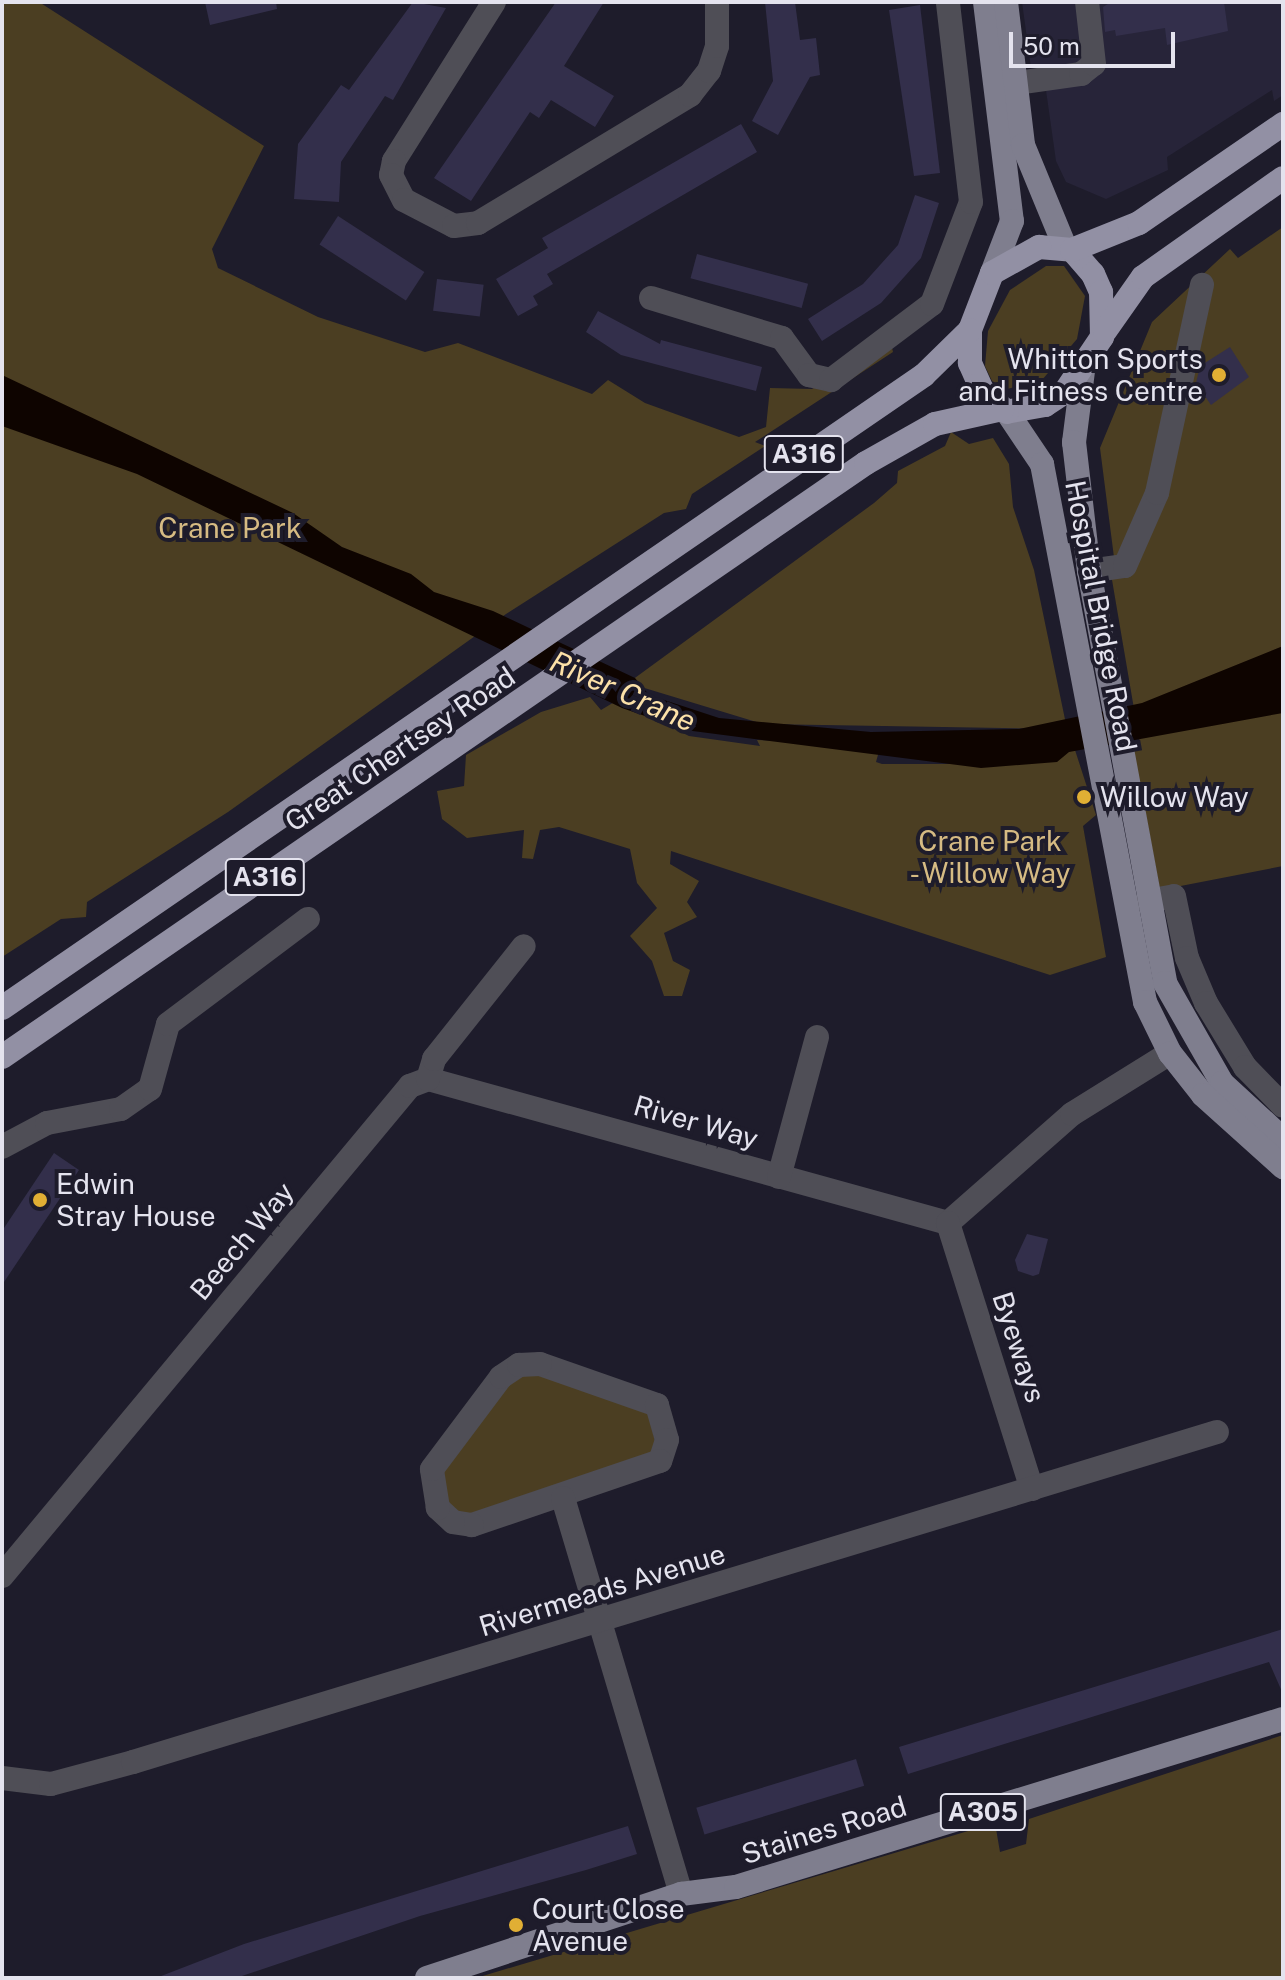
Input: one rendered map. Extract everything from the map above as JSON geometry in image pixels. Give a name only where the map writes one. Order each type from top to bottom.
[{"type":"highway","points":[[992,273],[1039,247],[1068,248],[1139,223],[1283,124]]},
{"type":"highway","name":"A316","points":[[992,273],[970,330],[970,363],[982,390],[1005,411],[1049,403],[1083,371],[1143,277],[1283,178]]},
{"type":"highway","points":[[1068,248],[1101,292],[1102,337]]},
{"type":"highway","name":"Great Chertsey Road","points":[[2,1008],[577,610],[924,375],[970,330]]},
{"type":"highway","name":"Great Chertsey Road","points":[[2,1057],[915,432],[1005,411]]},
{"type":"main road","points":[[985,2],[1016,83],[1012,221],[992,273]]},
{"type":"main road","points":[[1006,2],[1023,145],[1068,248]]},
{"type":"main road","name":"Hospital Bridge Road","points":[[1083,371],[1074,442],[1089,571],[1131,805],[1135,903],[1145,1002],[1170,1053],[1203,1095],[1283,1167]]},
{"type":"main road","name":"Hospital Bridge Road","points":[[1005,411],[1042,464],[1106,809],[1135,903],[1165,983],[1193,1040],[1222,1083],[1283,1139]]},
{"type":"main road","points":[[1170,1053],[1193,1040]]},
{"type":"main road","name":"Staines Road","points":[[427,1978],[681,1894],[736,1887],[1283,1719]]},
{"type":"street","points":[[494,2],[394,161],[391,175],[404,200],[454,226],[478,223],[690,95],[709,71],[717,46],[717,2]]},
{"type":"street","points":[[651,298],[782,338],[809,375],[831,380],[932,304],[954,258],[971,202],[948,2]]},
{"type":"street","points":[[960,90],[1081,74],[1094,64],[1087,2]]},
{"type":"street","points":[[1089,571],[1125,566],[1157,493],[1202,285]]},
{"type":"street","points":[[1135,903],[1174,896],[1184,950],[1206,1003],[1245,1067],[1283,1106]]},
{"type":"street","points":[[2,1147],[47,1123],[121,1109],[150,1089],[168,1024],[308,919]]},
{"type":"street","name":"Beech Way","points":[[2,1576],[410,1086],[428,1079],[434,1059],[524,946]]},
{"type":"street","points":[[779,1177],[817,1037]]},
{"type":"street","points":[[948,1223],[962,1217],[1072,1114],[1170,1053]]},
{"type":"street","name":"River Way","points":[[428,1079],[948,1223]]},
{"type":"street","name":"Byeways","points":[[948,1223],[1032,1489]]},
{"type":"street","points":[[519,1365],[569,1370],[644,1396],[665,1418],[660,1461],[563,1498],[472,1525],[453,1522],[430,1489],[432,1469],[447,1444],[501,1377],[519,1365]]},
{"type":"street","name":"Rivermeads Avenue","points":[[2,1778],[51,1784],[599,1623],[1217,1432]]},
{"type":"street","points":[[563,1498],[681,1894]]},
{"type":"shaded area","points":[[1022,2],[1283,2],[1283,95],[1274,101],[1272,90],[1167,157],[1168,170],[1106,199],[1066,182],[1056,161],[1043,69],[1031,68]]},
{"type":"green space","name":"Crane Park","points":[[2,2],[39,2],[264,146],[212,249],[218,268],[318,317],[425,352],[458,343],[592,394],[608,380],[645,403],[739,437],[766,427],[770,388],[812,389],[891,343],[893,352],[755,442],[765,446],[692,494],[686,509],[664,513],[506,614],[228,812],[87,902],[86,917],[61,919],[2,957]]},
{"type":"green space","points":[[1283,227],[1283,866],[1160,890],[1134,752],[1140,744],[1111,574],[1116,573],[1100,448],[1152,322],[1230,249],[1238,258]]},
{"type":"green space","points":[[1046,266],[1064,266],[1085,296],[1077,339],[1042,380],[1007,389],[992,381],[985,366],[988,331],[1010,290]]},
{"type":"green space","points":[[951,432],[969,444],[993,438],[1009,464],[1013,507],[1034,570],[1067,729],[763,724],[628,683],[874,503],[897,483],[898,471],[945,446]]},
{"type":"green space","name":"Crane Park - Willow Way","points":[[590,697],[601,710],[616,701],[689,736],[760,746],[757,740],[881,744],[876,762],[882,764],[1005,764],[1075,750],[1096,815],[1083,826],[1106,957],[1050,975],[671,851],[670,864],[699,881],[687,902],[697,917],[664,933],[673,961],[690,970],[682,996],[664,996],[652,961],[630,936],[657,908],[637,883],[630,849],[559,827],[540,830],[533,859],[522,858],[524,830],[467,838],[442,819],[437,791],[464,786],[466,755],[541,712]]},
{"type":"green space","points":[[519,1365],[644,1396],[660,1461],[453,1522],[432,1469]]},
{"type":"green space","points":[[1283,1735],[1283,1978],[476,1978],[995,1823],[1000,1852],[1026,1844],[1029,1819]]},
{"type":"water","name":"River Crane","points":[[2,375],[293,513],[342,547],[411,574],[434,592],[493,611],[635,678],[649,695],[719,718],[871,732],[1019,729],[1142,703],[1283,646],[1283,713],[1069,752],[1057,762],[981,768],[685,730],[622,708],[137,474],[2,426]]},
{"type":"building","points":[[205,2],[276,2],[277,9],[210,25]]},
{"type":"building","points":[[413,2],[446,8],[393,100],[385,96],[341,162],[339,202],[294,199],[298,144],[341,85],[349,90]]},
{"type":"building","points":[[556,2],[604,2],[564,66],[614,96],[595,127],[551,100],[539,118],[530,112],[471,201],[434,178]]},
{"type":"building","points":[[765,2],[795,2],[800,40],[816,38],[820,75],[810,77],[778,135],[752,121],[773,81]]},
{"type":"building","points":[[1111,2],[1224,2],[1228,31],[1167,45],[1165,28],[1116,36],[1115,30],[1105,32],[1103,7]]},
{"type":"building","points":[[920,5],[940,173],[914,176],[889,10]]},
{"type":"building","points":[[741,124],[757,152],[547,274],[553,284],[533,296],[538,305],[518,316],[496,279],[548,248],[542,238]]},
{"type":"building","points":[[915,195],[939,203],[921,258],[881,303],[822,341],[808,319],[863,284],[898,245]]},
{"type":"building","points":[[338,216],[424,272],[406,301],[319,245]]},
{"type":"building","points":[[697,254],[808,284],[802,308],[691,278]]},
{"type":"building","points":[[437,279],[484,285],[480,316],[433,311]]},
{"type":"building","points":[[598,311],[660,344],[661,340],[762,367],[756,391],[621,355],[586,332]]},
{"type":"building","name":"Whitton Sports and Fitness Centre","points":[[1230,347],[1249,377],[1211,405],[1196,383],[1200,366]]},
{"type":"building","name":"Edwin Stray House","points":[[54,1153],[79,1170],[2,1285],[2,1231]]},
{"type":"building","points":[[1027,1234],[1048,1239],[1039,1274],[1033,1276],[1018,1271],[1015,1260]]},
{"type":"building","points":[[1283,1629],[1283,1694],[1269,1662],[908,1774],[899,1747]]},
{"type":"building","points":[[856,1759],[864,1786],[704,1835],[696,1808]]},
{"type":"building","points":[[628,1826],[637,1854],[420,1916],[236,1978],[156,1978],[244,1944]]},
{"type":"place","name":"Whitton Sports and Fitness Centre","points":[[1219,375]]},
{"type":"place","name":"Willow Way","points":[[1084,797]]},
{"type":"place","name":"Edwin Stray House","points":[[40,1200]]},
{"type":"place","name":"Court Close Avenue","points":[[516,1925]]}]
